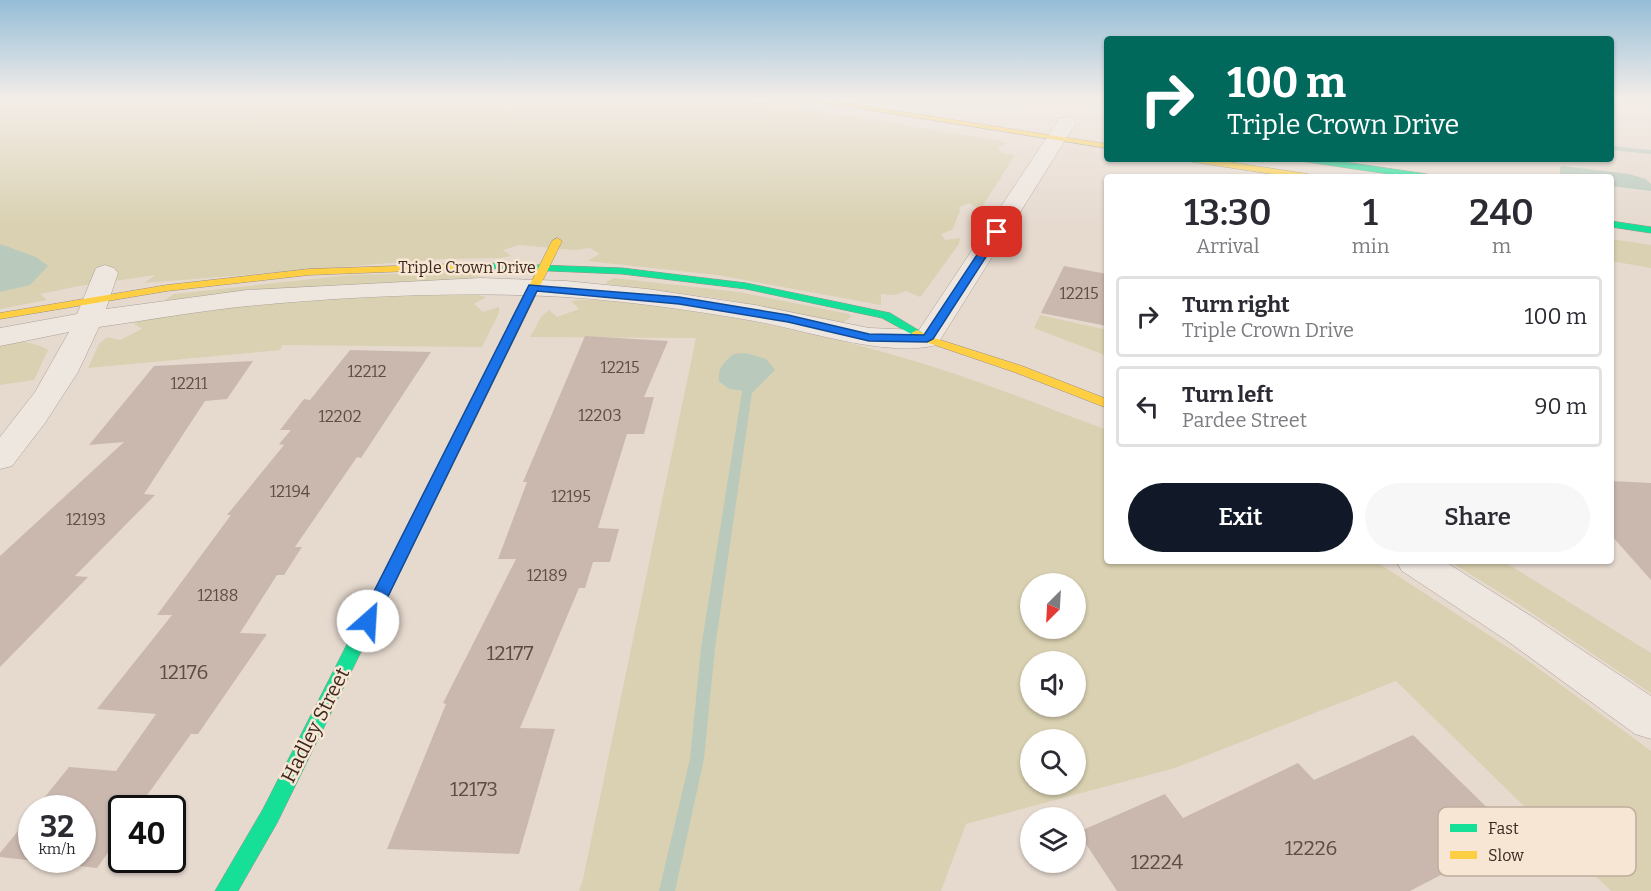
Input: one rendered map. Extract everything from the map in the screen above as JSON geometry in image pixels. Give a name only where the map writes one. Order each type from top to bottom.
[{"type":"street","points":[[927,339],[1054,142]]},
{"type":"street","points":[[1212,162],[1289,174]]},
{"type":"street","points":[[1327,162],[1407,174]]},
{"type":"street","points":[[1614,224],[1651,230]]},
{"type":"street","name":"Hadley Street","points":[[226,891],[270,816],[305,748],[557,241]]},
{"type":"street","name":"Triple Crown Drive","points":[[0,316],[96,297],[227,301],[312,293],[447,287],[538,277],[777,317],[869,337],[927,339],[1018,369],[1104,403]]},
{"type":"street","points":[[0,458],[52,390],[64,370],[96,297]]},
{"type":"street","name":"Triple Crown Drive","points":[[0,337],[96,297]]},
{"type":"street","points":[[1420,564],[1503,617],[1651,720]]},
{"type":"shaded area","points":[[0,142],[1001,142],[1008,143],[998,147],[1002,153],[1015,155],[982,207],[978,208],[969,203],[959,207],[960,211],[952,230],[941,234],[945,240],[960,238],[959,244],[922,295],[920,297],[906,291],[895,295],[881,294],[881,305],[717,275],[587,261],[600,254],[590,248],[575,250],[519,245],[503,250],[511,256],[501,258],[441,259],[144,283],[156,275],[40,294],[47,300],[0,309]]},
{"type":"shaded area","points":[[1560,167],[1629,174],[1646,179],[1651,184],[1651,191],[1614,186],[1614,174],[1560,174]]},
{"type":"shaded area","points":[[1614,239],[1651,245],[1651,268],[1614,262]]},
{"type":"shaded area","points":[[0,244],[36,257],[48,266],[30,285],[0,292]]},
{"type":"shaded area","points":[[480,272],[480,276],[469,280],[328,285],[168,301],[166,299],[174,294],[350,275]]},
{"type":"shaded area","points":[[614,278],[739,292],[849,314],[851,317],[842,323],[723,299],[607,284],[606,282]]},
{"type":"shaded area","points":[[473,294],[486,297],[474,304],[483,312],[499,307],[499,313],[482,347],[282,345],[280,350],[88,368],[99,344],[107,337],[120,340],[142,329],[133,323],[153,318],[247,305],[311,300]]},
{"type":"shaded area","points":[[571,301],[615,301],[669,307],[790,329],[835,339],[953,373],[1104,429],[1104,564],[1380,564],[1527,660],[1651,751],[1651,891],[1611,891],[1596,876],[1636,876],[1636,807],[1525,807],[1396,681],[1175,768],[1086,792],[1086,729],[1020,729],[1020,795],[1074,795],[1029,807],[1020,807],[1020,810],[966,824],[941,891],[579,891],[696,338],[530,337],[541,317],[549,310],[557,317],[579,309]]},
{"type":"shaded area","points":[[1040,315],[1104,329],[1104,355],[1034,328]]},
{"type":"shaded area","points":[[16,341],[41,346],[48,350],[34,380],[0,385],[0,344]]},
{"type":"shaded area","points":[[746,353],[766,359],[775,370],[753,392],[729,389],[719,381],[720,369],[734,354]]},
{"type":"shaded area","points":[[1454,564],[1508,564],[1651,653],[1651,693],[1520,605]]},
{"type":"building","points":[[1064,266],[1104,273],[1104,325],[1041,313]]},
{"type":"building","points":[[585,336],[668,341],[644,397],[654,397],[644,434],[627,434],[598,528],[619,529],[610,562],[593,562],[585,588],[579,588],[520,728],[555,729],[519,854],[387,849],[446,704],[443,703],[516,559],[498,559],[527,482],[523,482]]},
{"type":"building","points":[[350,350],[431,352],[361,458],[357,457],[295,547],[302,547],[284,575],[277,575],[240,633],[267,634],[198,734],[191,734],[147,795],[108,795],[108,853],[96,868],[96,795],[46,795],[69,767],[116,771],[156,714],[97,709],[172,615],[157,615],[231,515],[227,515],[284,445],[279,444],[291,430],[280,430],[304,399],[310,400]]},
{"type":"building","points":[[253,361],[227,399],[205,401],[144,494],[155,495],[75,576],[88,577],[0,667],[0,556],[124,442],[89,445],[154,366]]},
{"type":"building","points":[[1614,481],[1651,483],[1651,580],[1614,538]]},
{"type":"building","points":[[1413,735],[1486,807],[1438,807],[1439,876],[1410,891],[1117,891],[1086,844],[1086,829],[1165,794],[1183,818],[1298,763],[1314,780]]},
{"type":"building","points":[[18,831],[18,859],[0,857],[0,853]]},
{"type":"waterway","points":[[1614,148],[1651,152]]},
{"type":"waterway","points":[[667,891],[697,759],[708,648],[749,379]]},
{"type":"traffic: fast","points":[[1327,162],[1407,174]]},
{"type":"traffic: fast","points":[[1614,224],[1651,230]]},
{"type":"traffic: fast","points":[[483,266],[622,271],[746,286],[886,315],[917,333]]},
{"type":"traffic: fast","points":[[226,891],[270,816],[399,558]]},
{"type":"traffic: slow","points":[[1079,142],[1104,146]]},
{"type":"traffic: slow","points":[[1212,162],[1289,174]]},
{"type":"traffic: slow","points":[[399,558],[557,241]]},
{"type":"traffic: slow","points":[[0,316],[167,288],[309,272],[483,266]]},
{"type":"traffic: slow","points":[[917,333],[927,339],[1018,369],[1104,403]]},
{"type":"route","points":[[368,621],[533,288],[566,289],[679,301],[741,310],[869,337],[927,339],[997,232]]}]
